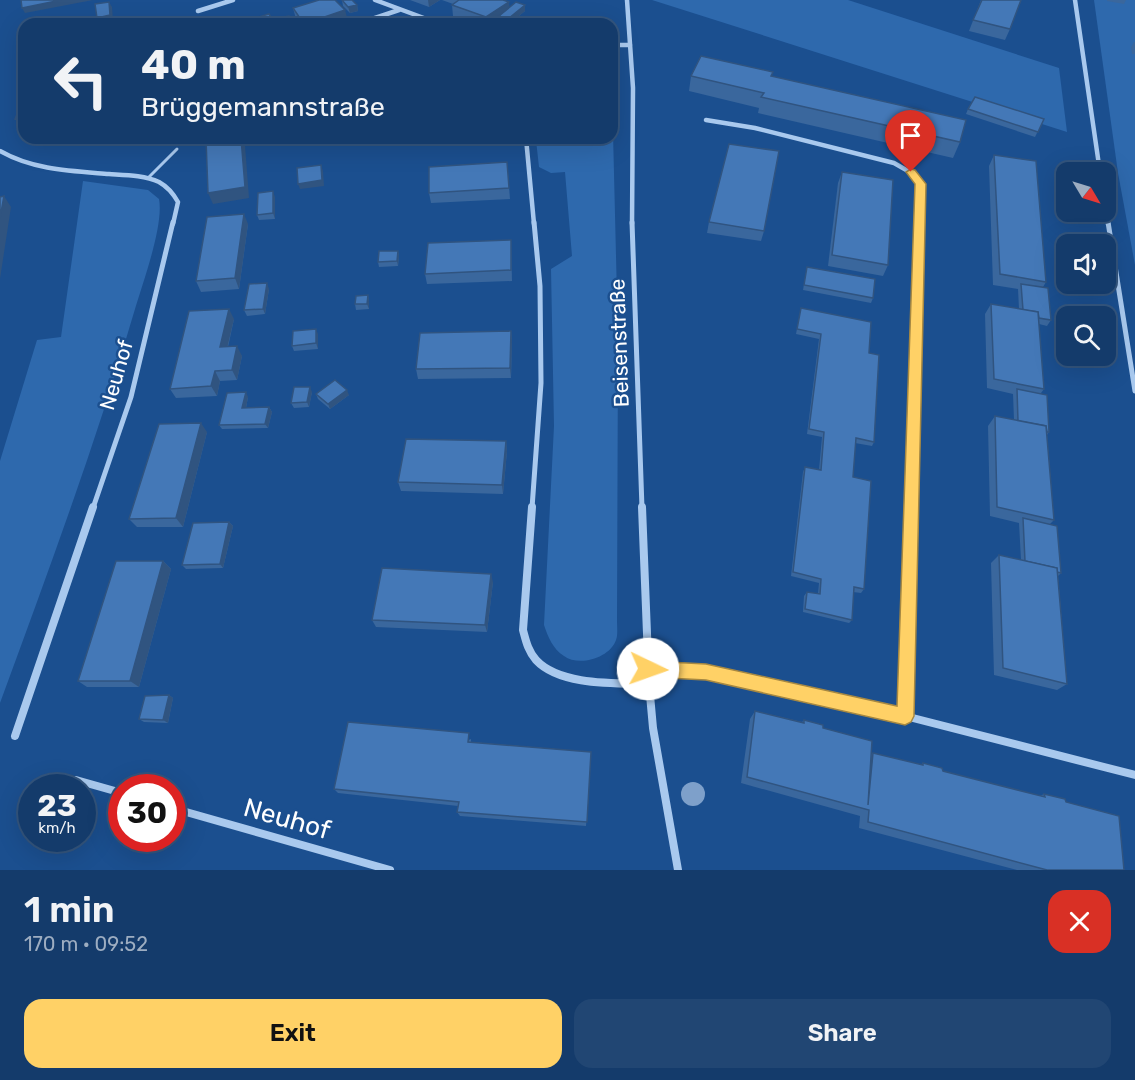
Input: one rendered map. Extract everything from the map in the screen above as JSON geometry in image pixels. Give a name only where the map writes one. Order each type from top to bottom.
[{"type":"street","points":[[198,11],[233,0]]},
{"type":"street","points":[[375,0],[422,18]]},
{"type":"street","name":"Beisenstraße","points":[[627,0],[633,88],[631,176],[634,331],[648,669],[653,728],[678,870]]},
{"type":"street","points":[[1075,0],[1093,109],[1099,162]]},
{"type":"street","points":[[375,18],[399,10]]},
{"type":"street","points":[[618,45],[630,45]]},
{"type":"street","points":[[706,120],[755,128],[882,158],[911,172],[921,184],[905,716]]},
{"type":"street","points":[[527,144],[540,286],[541,383],[523,630],[529,650],[541,664],[559,674],[580,681],[649,684]]},
{"type":"street","name":"Neuhof","points":[[0,151],[24,161],[42,165],[148,178],[164,184],[173,192],[178,202],[130,397],[15,736]]},
{"type":"street","points":[[1108,222],[1135,392]]},
{"type":"street","points":[[648,669],[706,672],[905,716],[1135,775]]},
{"type":"street","name":"Neuhof","points":[[186,812],[390,870]]},
{"type":"lane","points":[[148,178],[177,149]]},
{"type":"shaded area","points":[[652,0],[848,0],[1059,68],[1067,132]]},
{"type":"shaded area","points":[[1094,0],[1135,0],[1135,265],[1118,173]]},
{"type":"shaded area","points":[[536,144],[613,144],[618,338],[617,633],[613,646],[607,652],[585,661],[570,659],[557,650],[544,625],[554,426],[551,269],[572,256],[565,172],[551,173],[539,167]]},
{"type":"shaded area","points":[[83,181],[148,190],[159,199],[160,210],[156,238],[104,409],[0,703],[0,461],[37,340],[61,337]]},
{"type":"building","points":[[21,0],[61,0],[22,8]]},
{"type":"building","points":[[319,0],[335,0],[345,10],[322,18],[300,18],[293,8]]},
{"type":"building","points":[[342,0],[352,0],[357,5],[348,7]]},
{"type":"building","points":[[459,0],[509,2],[486,17],[452,5]]},
{"type":"building","points":[[982,0],[1021,0],[1010,29],[973,20]]},
{"type":"building","points":[[109,2],[110,15],[97,18],[95,4]]},
{"type":"building","points":[[516,2],[525,5],[509,18],[499,16]]},
{"type":"building","points":[[269,14],[271,18],[255,18]]},
{"type":"building","points":[[701,56],[773,72],[771,76],[966,120],[960,142],[761,97],[764,93],[691,76]]},
{"type":"building","points":[[975,97],[1044,119],[1038,132],[968,109]]},
{"type":"building","points":[[206,144],[241,144],[245,187],[208,193]]},
{"type":"building","points":[[729,144],[779,151],[764,231],[709,222]]},
{"type":"building","points":[[994,155],[1036,161],[1046,282],[1000,274]]},
{"type":"building","points":[[507,162],[509,188],[429,193],[429,167]]},
{"type":"building","points":[[321,165],[322,180],[298,184],[297,168]]},
{"type":"building","points":[[842,172],[893,180],[888,265],[832,255]]},
{"type":"building","points":[[273,191],[273,213],[257,215],[258,193]]},
{"type":"building","points":[[4,196],[0,218],[0,197]]},
{"type":"building","points":[[244,214],[235,278],[196,281],[207,217]]},
{"type":"building","points":[[511,240],[511,270],[425,274],[428,243]]},
{"type":"building","points":[[379,251],[398,251],[397,261],[378,262]]},
{"type":"building","points":[[807,267],[875,279],[873,298],[804,285]]},
{"type":"building","points":[[267,283],[263,309],[244,310],[249,284]]},
{"type":"building","points":[[1021,284],[1048,288],[1051,320],[1039,318],[1038,312],[1023,310]]},
{"type":"building","points":[[368,295],[367,304],[355,304],[356,296]]},
{"type":"building","points":[[991,304],[1038,312],[1044,389],[994,379]]},
{"type":"building","points":[[801,308],[871,322],[869,353],[879,355],[874,442],[856,438],[853,477],[871,481],[864,589],[854,587],[852,620],[805,609],[807,592],[820,594],[821,579],[793,572],[805,467],[821,470],[824,432],[809,429],[821,334],[797,329]]},
{"type":"building","points":[[229,309],[220,347],[237,346],[232,370],[215,371],[211,386],[170,389],[189,311]]},
{"type":"building","points":[[316,329],[316,343],[292,346],[293,331]]},
{"type":"building","points":[[511,331],[510,368],[416,369],[420,333]]},
{"type":"building","points":[[335,380],[347,390],[328,404],[316,394]]},
{"type":"building","points":[[294,387],[310,387],[307,402],[291,403]]},
{"type":"building","points":[[1017,389],[1047,395],[1049,432],[1046,426],[1018,421]]},
{"type":"building","points":[[246,392],[242,408],[269,407],[265,424],[219,425],[227,393]]},
{"type":"building","points":[[995,416],[1046,426],[1054,520],[997,507]]},
{"type":"building","points":[[201,423],[176,518],[129,519],[159,424]]},
{"type":"building","points":[[406,439],[506,441],[502,485],[398,482]]},
{"type":"building","points":[[1023,518],[1057,526],[1061,573],[1057,572],[1057,568],[1025,561]]},
{"type":"building","points":[[229,522],[220,564],[182,565],[193,523]]},
{"type":"building","points":[[999,555],[1057,568],[1067,684],[1003,668]]},
{"type":"building","points":[[116,561],[163,561],[130,681],[78,681]]},
{"type":"building","points":[[382,568],[491,574],[485,625],[372,620]]},
{"type":"building","points":[[169,695],[163,720],[139,719],[145,696]]},
{"type":"building","points":[[755,711],[804,723],[804,720],[823,725],[823,728],[872,741],[868,805],[873,753],[923,765],[923,763],[942,768],[943,771],[1045,797],[1044,794],[1065,799],[1066,802],[1119,816],[1124,870],[1047,870],[868,822],[869,810],[747,777]]},
{"type":"building","points":[[348,722],[469,733],[468,742],[591,752],[587,822],[457,812],[459,802],[334,789]]},
{"type":"route","points":[[648,669],[706,672],[905,716],[921,184],[911,172]]}]
